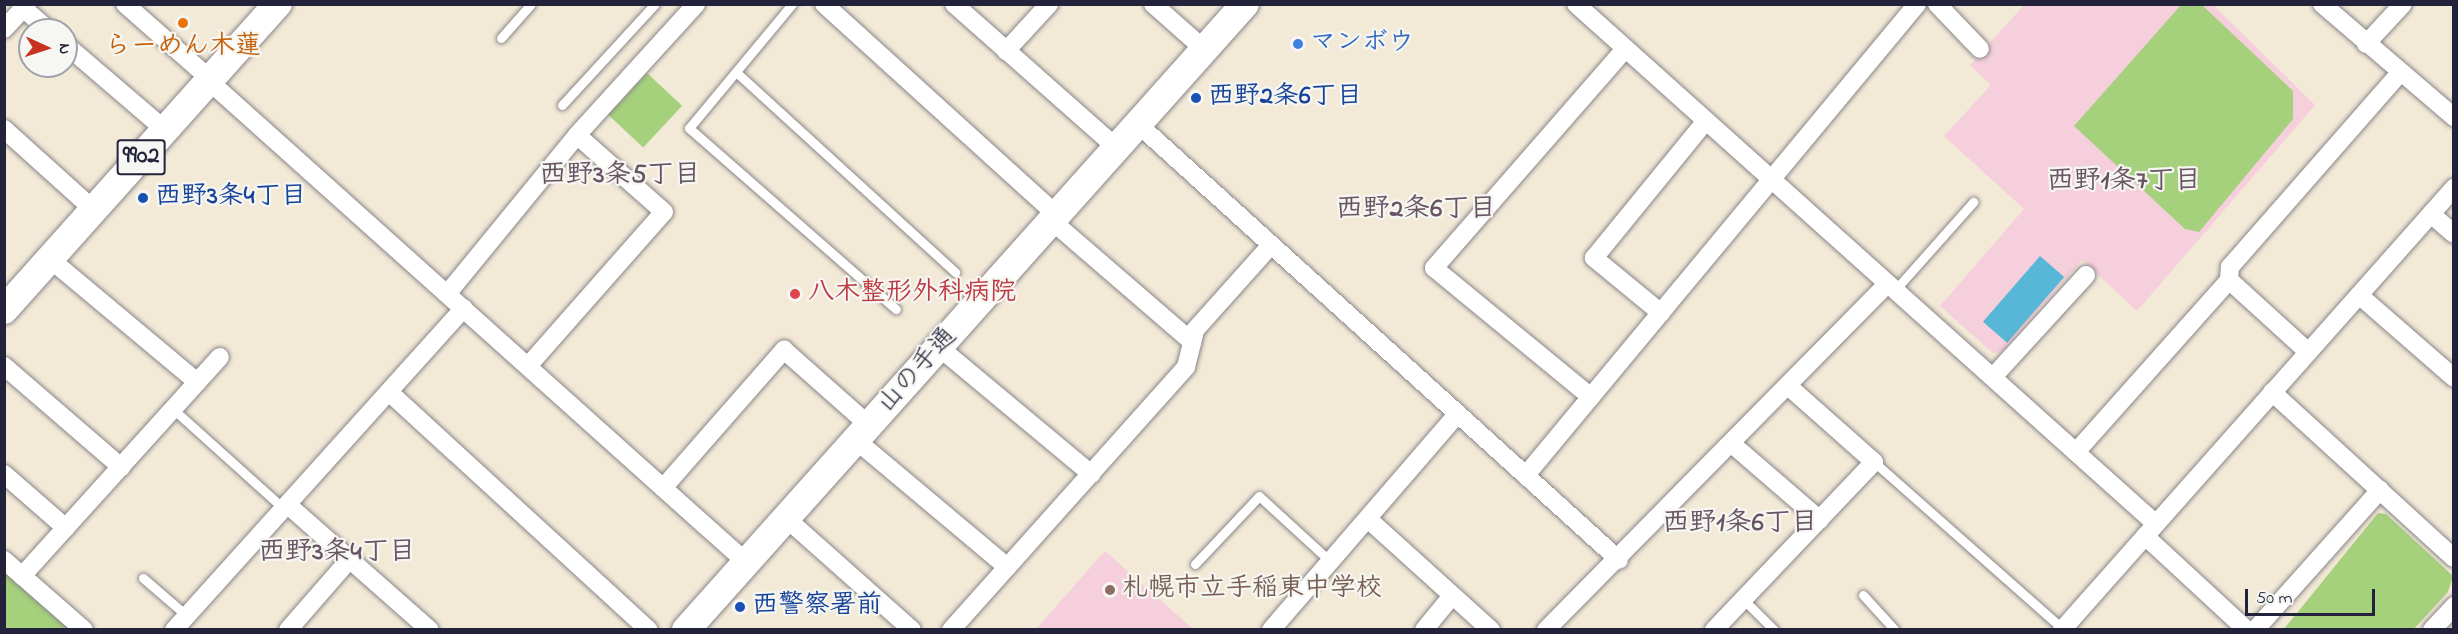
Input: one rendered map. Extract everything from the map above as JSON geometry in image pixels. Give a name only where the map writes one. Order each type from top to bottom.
[{"type":"main road","name":"9902","points":[[7,302],[50,259],[278,4]]},
{"type":"main road","name":"山の手通","points":[[686,630],[1245,4]]},
{"type":"street","points":[[125,4],[747,563]]},
{"type":"street","points":[[447,294],[578,135],[696,4]]},
{"type":"street","points":[[824,4],[1055,219],[1192,342]]},
{"type":"street","points":[[954,4],[1117,148]]},
{"type":"street","points":[[1006,51],[1049,4]]},
{"type":"street","points":[[1153,4],[1205,50]]},
{"type":"street","points":[[1576,4],[1596,11],[1624,50],[2076,453],[2247,630]]},
{"type":"street","points":[[1526,475],[1917,4]]},
{"type":"street","points":[[1937,4],[1980,49]]},
{"type":"street","points":[[2366,44],[2403,4]]},
{"type":"street","points":[[2326,6],[2398,74],[2454,117]]},
{"type":"street","points":[[4,29],[25,7],[36,18]]},
{"type":"street","points":[[1591,397],[1434,268],[1624,50]]},
{"type":"street","points":[[78,55],[165,130]]},
{"type":"street","points":[[2076,453],[2229,280],[2230,267],[2398,74]]},
{"type":"street","points":[[1660,313],[1594,258],[1705,123]]},
{"type":"street","points":[[1138,124],[1619,560]]},
{"type":"street","points":[[4,129],[94,210]]},
{"type":"street","points":[[528,366],[664,212],[578,135]]},
{"type":"street","points":[[2063,629],[2454,188]]},
{"type":"street","points":[[2431,214],[2454,234]]},
{"type":"street","points":[[951,630],[1186,367],[1195,330],[1271,245]]},
{"type":"street","points":[[50,259],[197,382]]},
{"type":"street","points":[[1993,377],[2086,275]]},
{"type":"street","points":[[2229,280],[2308,352]]},
{"type":"street","points":[[1546,630],[1619,560],[1788,387],[1891,287]]},
{"type":"street","points":[[2359,295],[2454,378]]},
{"type":"street","points":[[174,630],[464,308]]},
{"type":"street","points":[[940,348],[1091,474]]},
{"type":"street","points":[[663,488],[784,350],[863,433],[1006,567]]},
{"type":"street","points":[[22,576],[220,357]]},
{"type":"street","points":[[4,366],[121,467]]},
{"type":"street","points":[[1714,630],[1874,462],[1788,387]]},
{"type":"street","points":[[389,392],[649,630]]},
{"type":"street","points":[[2272,392],[2454,558]]},
{"type":"street","points":[[1271,630],[1458,413]]},
{"type":"street","points":[[1732,444],[1820,520]]},
{"type":"street","points":[[4,474],[66,528]]},
{"type":"street","points":[[2254,630],[2380,490]]},
{"type":"street","points":[[286,507],[350,559],[430,630]]},
{"type":"street","points":[[787,519],[912,630]]},
{"type":"street","points":[[1368,519],[1451,597],[1491,630]]},
{"type":"street","points":[[288,630],[350,559]]},
{"type":"street","points":[[4,560],[84,630]]},
{"type":"street","points":[[1424,630],[1451,597]]},
{"type":"street","points":[[2432,630],[2454,606]]},
{"type":"lane","points":[[501,38],[531,4]]},
{"type":"lane","points":[[562,105],[655,4]]},
{"type":"lane","points":[[792,4],[689,128],[896,309]]},
{"type":"lane","points":[[736,72],[956,272]]},
{"type":"lane","points":[[1891,287],[1973,202]]},
{"type":"lane","points":[[173,409],[286,507]]},
{"type":"lane","points":[[1874,462],[2063,629]]},
{"type":"lane","points":[[1195,564],[1259,496],[1331,562]]},
{"type":"lane","points":[[143,578],[187,616]]},
{"type":"lane","points":[[1863,595],[1895,630]]},
{"type":"lane","points":[[1743,599],[1774,630]]},
{"type":"shaded area","points":[[2024,5],[2213,5],[2315,105],[2137,311],[2082,260],[2001,352],[1993,353],[1940,306],[2024,209],[1944,136],[1991,85],[1970,65]]},
{"type":"shaded area","name":"札幌市立手稲東中学校","points":[[1105,551],[1193,629],[1036,629]]},
{"type":"green space","points":[[2181,5],[2202,5],[2293,91],[2293,119],[2199,232],[2185,229],[2074,126]]},
{"type":"green space","points":[[647,73],[682,106],[643,147],[608,115]]},
{"type":"green space","points":[[2378,513],[2386,514],[2453,576],[2448,592],[2414,629],[2284,629]]},
{"type":"green space","points":[[5,569],[73,629],[5,629]]},
{"type":"water","points":[[2040,256],[2064,277],[2007,343],[1983,322]]},
{"type":"place","name":"らーめん木蓮","points":[[183,23]]},
{"type":"place","name":"マンボウ","points":[[1298,44]]},
{"type":"place","name":"西野2条6丁目","points":[[1196,98]]},
{"type":"place","name":"西野3条4丁目","points":[[143,198]]},
{"type":"place","name":"八木整形外科病院","points":[[795,294]]},
{"type":"place","name":"札幌市立手稲東中学校","points":[[1110,590]]},
{"type":"place","name":"西警察署前","points":[[740,607]]},
{"type":"district","name":"西野3条5丁目","points":[[620,176]]},
{"type":"district","name":"西野1条7丁目","points":[[2124,182]]},
{"type":"district","name":"西野2条6丁目","points":[[1416,210]]},
{"type":"district","name":"西野1条6丁目","points":[[1740,524]]},
{"type":"district","name":"西野3条4丁目","points":[[337,553]]}]
